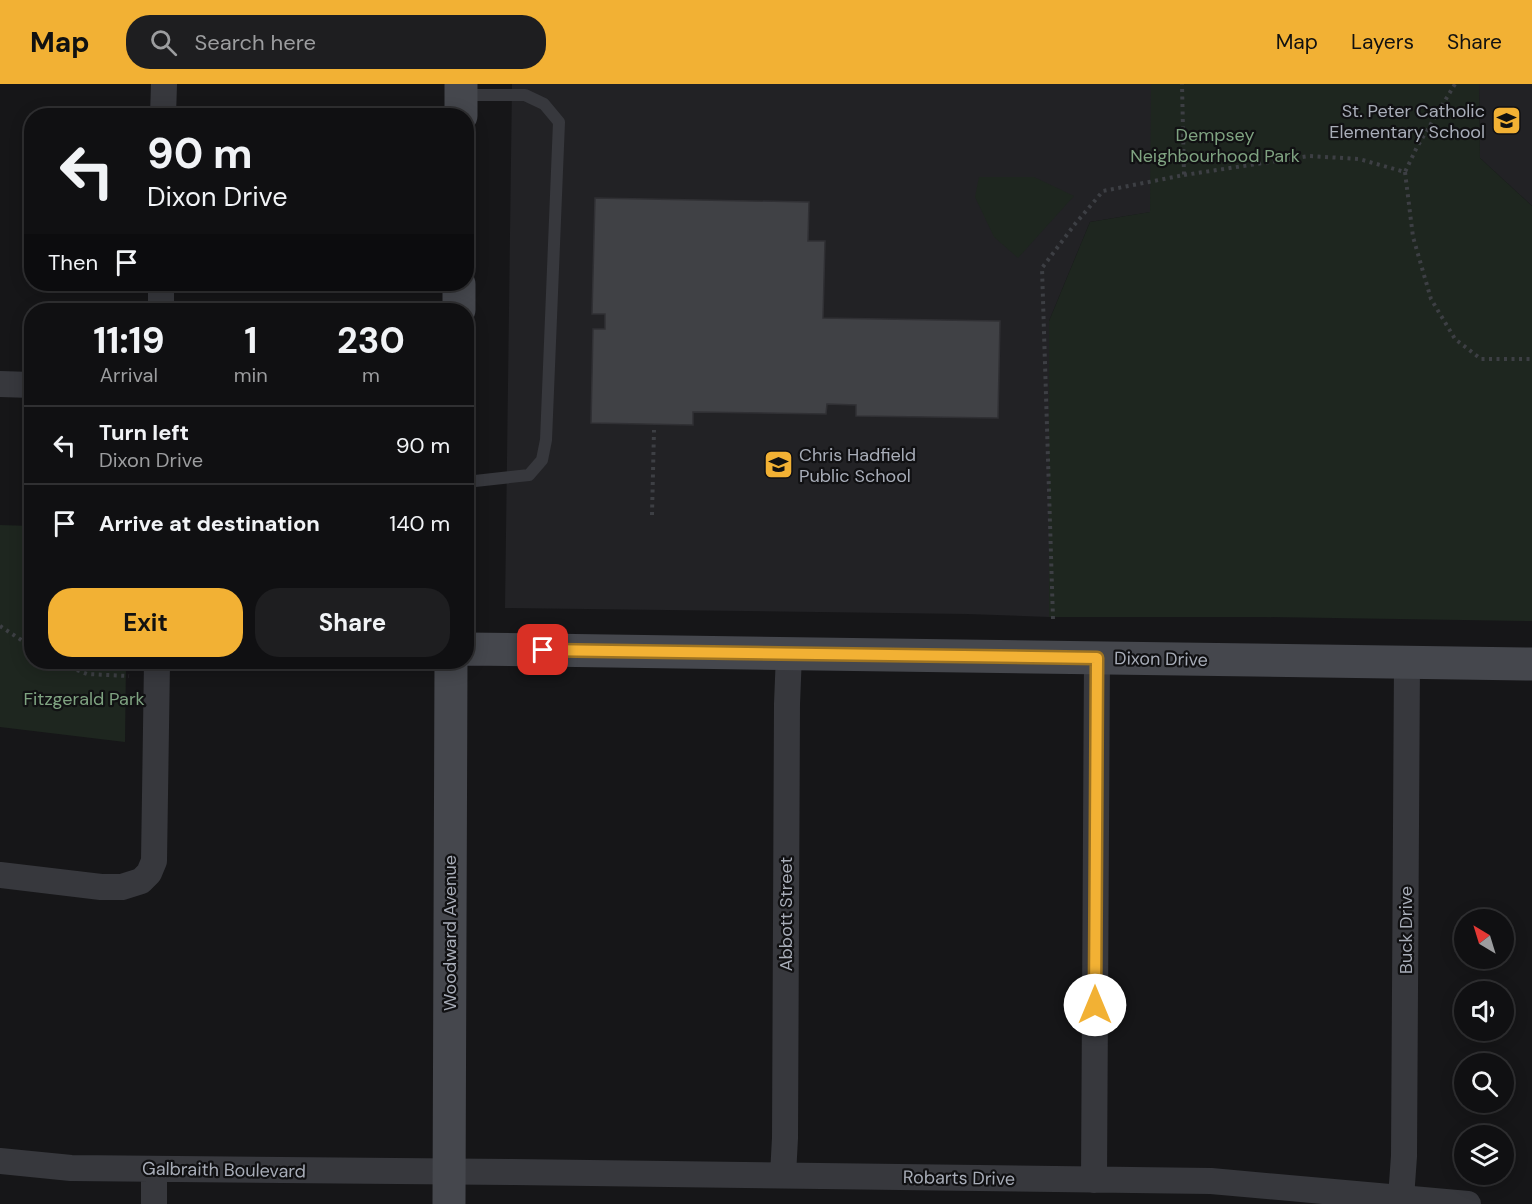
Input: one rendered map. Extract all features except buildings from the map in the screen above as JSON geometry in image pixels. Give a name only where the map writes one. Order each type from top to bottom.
[{"type":"street","points":[[163,108],[164,84]]},
{"type":"street","points":[[0,384],[24,385]]},
{"type":"street","name":"Dixon Drive","points":[[474,649],[1532,664]]},
{"type":"street","name":"Abbott Street","points":[[783,1175],[789,654]]},
{"type":"street","points":[[1094,1180],[1097,658]]},
{"type":"street","name":"Buck Drive","points":[[1401,1198],[1404,1156],[1407,662]]},
{"type":"street","points":[[0,875],[101,887],[122,887],[141,881],[149,873],[154,861],[157,669]]},
{"type":"street","name":"Woodward Avenue","points":[[449,1204],[451,669]]},
{"type":"street","name":"Galbraith Boulevard","points":[[0,1161],[71,1168],[449,1171]]},
{"type":"street","points":[[154,1169],[154,1204]]},
{"type":"street","name":"Robarts Drive","points":[[449,1171],[1210,1181],[1468,1204]]},
{"type":"lane","points":[[461,98],[525,95],[544,104],[558,122],[546,440],[542,460],[529,475],[474,481]]},
{"type":"path","points":[[1182,84],[1184,176]]},
{"type":"path","points":[[1455,84],[1417,147],[1406,172],[1413,237],[1431,299],[1455,339],[1481,359],[1532,359]]},
{"type":"path","points":[[1053,619],[1042,268],[1076,224],[1103,191],[1309,156],[1359,159],[1406,172]]},
{"type":"path","points":[[651,515],[654,430]]},
{"type":"path","points":[[0,626],[24,642]]},
{"type":"path","points":[[74,669],[87,674],[129,676]]},
{"type":"shaded area","name":"Chris Hadfield Public School","points":[[512,84],[1151,84],[1151,212],[1090,222],[1049,321],[1049,617],[505,608]]},
{"type":"shaded area","name":"St. Peter Catholic Elementary School","points":[[1479,84],[1532,84],[1532,206],[1480,158]]},
{"type":"green space","name":"Dempsey Neighbourhood Park","points":[[1151,84],[1479,84],[1480,158],[1532,206],[1532,621],[1049,617],[1049,321],[1090,222],[1150,212]]},
{"type":"green space","points":[[979,177],[1034,177],[1074,196],[1018,258],[994,237],[975,197]]},
{"type":"green space","name":"Fitzgerald Park","points":[[0,525],[24,526],[24,669],[126,669],[125,742],[0,727]]},
{"type":"place","name":"St. Peter Catholic Elementary School","points":[[1506,121]]},
{"type":"place","name":"Chris Hadfield Public School","points":[[778,465]]},
{"type":"route","points":[[543,650],[1097,658],[1095,1005]]}]
